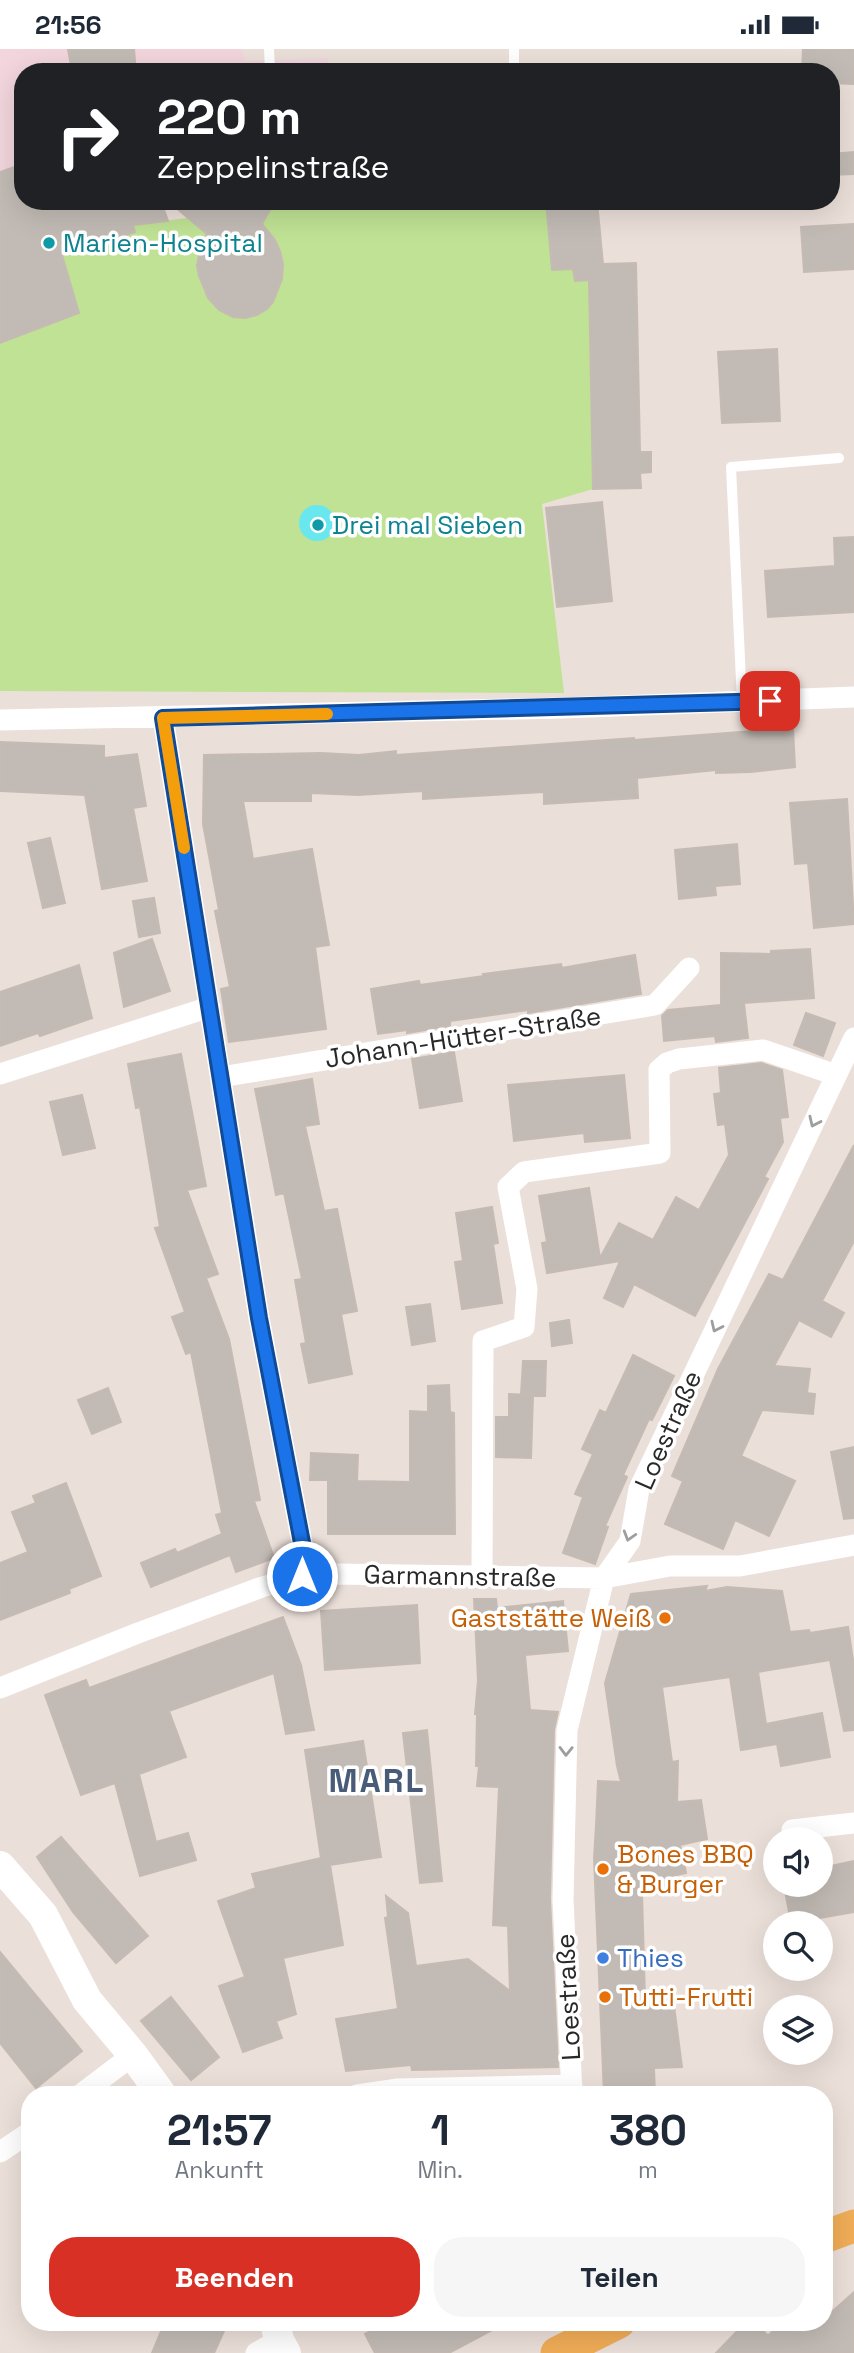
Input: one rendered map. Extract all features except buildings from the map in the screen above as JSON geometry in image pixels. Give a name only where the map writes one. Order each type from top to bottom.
[{"type":"main road","points":[[833,2234],[854,2226]]},
{"type":"main road","points":[[557,2353],[597,2331]]},
{"type":"main road","points":[[575,2353],[601,2331]]},
{"type":"street","points":[[0,720],[163,718],[854,697]]},
{"type":"street","points":[[163,718],[259,1318],[304,1553],[302,1576]]},
{"type":"street","name":"Johann-Hütter-Straße","points":[[221,1077],[655,1005],[689,968]]},
{"type":"street","points":[[0,1074],[210,1007]]},
{"type":"street","name":"Loestraße","points":[[572,2086],[563,1899],[566,1730],[604,1578],[630,1541],[639,1489],[854,1038]]},
{"type":"street","points":[[482,1576],[483,1341],[524,1327],[527,1289],[508,1187],[524,1172],[660,1153],[659,1070],[667,1063],[679,1059],[763,1049],[836,1075]]},
{"type":"street","name":"Garmannstraße","points":[[0,1688],[211,1605],[302,1576],[336,1574],[604,1578],[670,1566],[740,1566],[854,1545]]},
{"type":"street","points":[[823,1827],[854,1823]]},
{"type":"street","points":[[0,1866],[43,1915],[87,2000],[155,2086]]},
{"type":"street","points":[[92,2086],[133,2055]]},
{"type":"street","points":[[0,2152],[21,2141]]},
{"type":"lane","points":[[742,702],[731,467],[839,458]]},
{"type":"shaded area","points":[[0,49],[242,49],[244,61],[328,58],[328,63],[14,63],[14,210],[144,210],[132,213],[135,232],[79,313],[0,342]]},
{"type":"green space","points":[[271,210],[547,210],[552,270],[573,269],[575,281],[589,280],[593,489],[542,504],[564,693],[0,691],[0,342],[79,313],[62,255],[135,232],[133,225],[187,218],[208,235],[198,264],[200,280],[215,307],[227,314],[241,316],[257,311],[271,301],[282,279],[261,227]]},
{"type":"water","points":[[317,505],[330,510],[335,523],[330,536],[317,541],[304,536],[299,523],[304,510]]},
{"type":"slow traffic","points":[[184,848],[163,718],[327,714]]},
{"type":"place","name":"Marien-Hospital","points":[[49,243]]},
{"type":"place","name":"Drei mal Sieben","points":[[318,525]]},
{"type":"place","name":"Gaststätte Weiß","points":[[665,1618]]},
{"type":"place","name":"Bones BBQ & Burger","points":[[603,1869]]},
{"type":"place","name":"Thies","points":[[603,1958]]},
{"type":"place","name":"Tutti-Frutti","points":[[605,1997]]},
{"type":"district","name":"MARL","points":[[377,1780]]},
{"type":"route","points":[[302,1576],[304,1553],[259,1318],[163,718],[770,701]]}]
